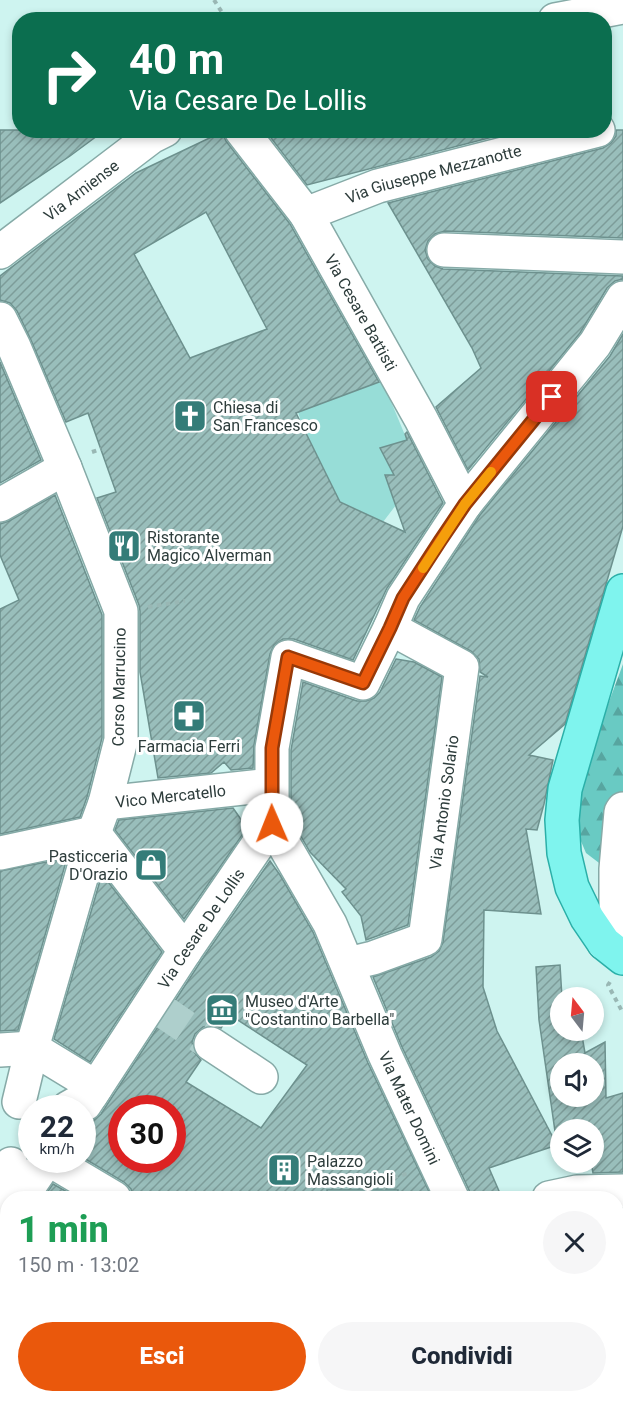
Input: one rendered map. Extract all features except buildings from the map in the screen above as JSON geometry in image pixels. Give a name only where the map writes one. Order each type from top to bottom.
[{"type":"main road","points":[[614,951],[587,918],[572,886],[564,853],[562,820],[566,789],[620,603]]},
{"type":"street","points":[[597,12],[623,7]]},
{"type":"street","name":"Via Arniense","points":[[0,252],[150,138]]},
{"type":"street","name":"Via Cesare Battisti","points":[[247,138],[306,214],[421,419],[465,504]]},
{"type":"street","name":"Via Giuseppe Mezzanotte","points":[[306,214],[378,186],[567,138]]},
{"type":"street","points":[[444,250],[623,257]]},
{"type":"street","points":[[272,824],[272,748],[288,657],[363,683],[403,598],[465,504],[595,344],[623,298]]},
{"type":"street","name":"Corso Marrucino","points":[[0,319],[78,460],[121,611],[121,740],[105,803],[16,1049],[17,1104]]},
{"type":"street","points":[[0,506],[78,460]]},
{"type":"street","name":"Via Antonio Solario","points":[[348,964],[373,958],[425,939],[461,679],[462,667],[390,628]]},
{"type":"street","name":"Vico Mercatello","points":[[105,803],[271,785]]},
{"type":"street","points":[[614,951],[616,869],[623,809]]},
{"type":"street","name":"Via Mater Domini","points":[[272,824],[330,924],[385,1055],[449,1191]]},
{"type":"street","name":"Via Cesare De Lollis","points":[[91,1095],[155,1005],[184,951],[272,824]]},
{"type":"street","points":[[0,853],[94,833],[184,951]]},
{"type":"street","points":[[211,1044],[261,1077]]},
{"type":"street","points":[[16,1049],[85,1095]]},
{"type":"street","points":[[9,1191],[14,1161]]},
{"type":"street","points":[[19,1191],[37,1173]]},
{"type":"street","points":[[71,1173],[102,1191]]},
{"type":"path","points":[[78,460],[101,448]]},
{"type":"path","points":[[383,1191],[387,1179],[437,1167]]},
{"type":"shaded area","points":[[382,380],[407,440],[380,448],[394,475],[386,475],[396,505],[383,522],[340,502],[302,425],[298,412]]},
{"type":"green space","points":[[623,664],[623,887],[607,869],[586,853],[575,827],[589,756]]},
{"type":"tunnel","points":[[158,1008],[211,1044]]},
{"type":"slow traffic","points":[[423,568],[465,504],[491,472]]},
{"type":"place","name":"Chiesa di San Francesco","points":[[190,416]]},
{"type":"place","name":"Ristorante Magico Alverman","points":[[124,546]]},
{"type":"place","name":"Farmacia Ferri","points":[[189,716]]},
{"type":"place","name":"Pasticceria D'Orazio","points":[[151,865]]},
{"type":"place","name":"Museo d'Arte \"Costantino Barbella\"","points":[[222,1010]]},
{"type":"place","name":"Palazzo Massangioli","points":[[284,1170]]},
{"type":"route","points":[[272,824],[272,748],[288,657],[363,683],[403,598],[440,541],[465,504],[552,397]]}]
